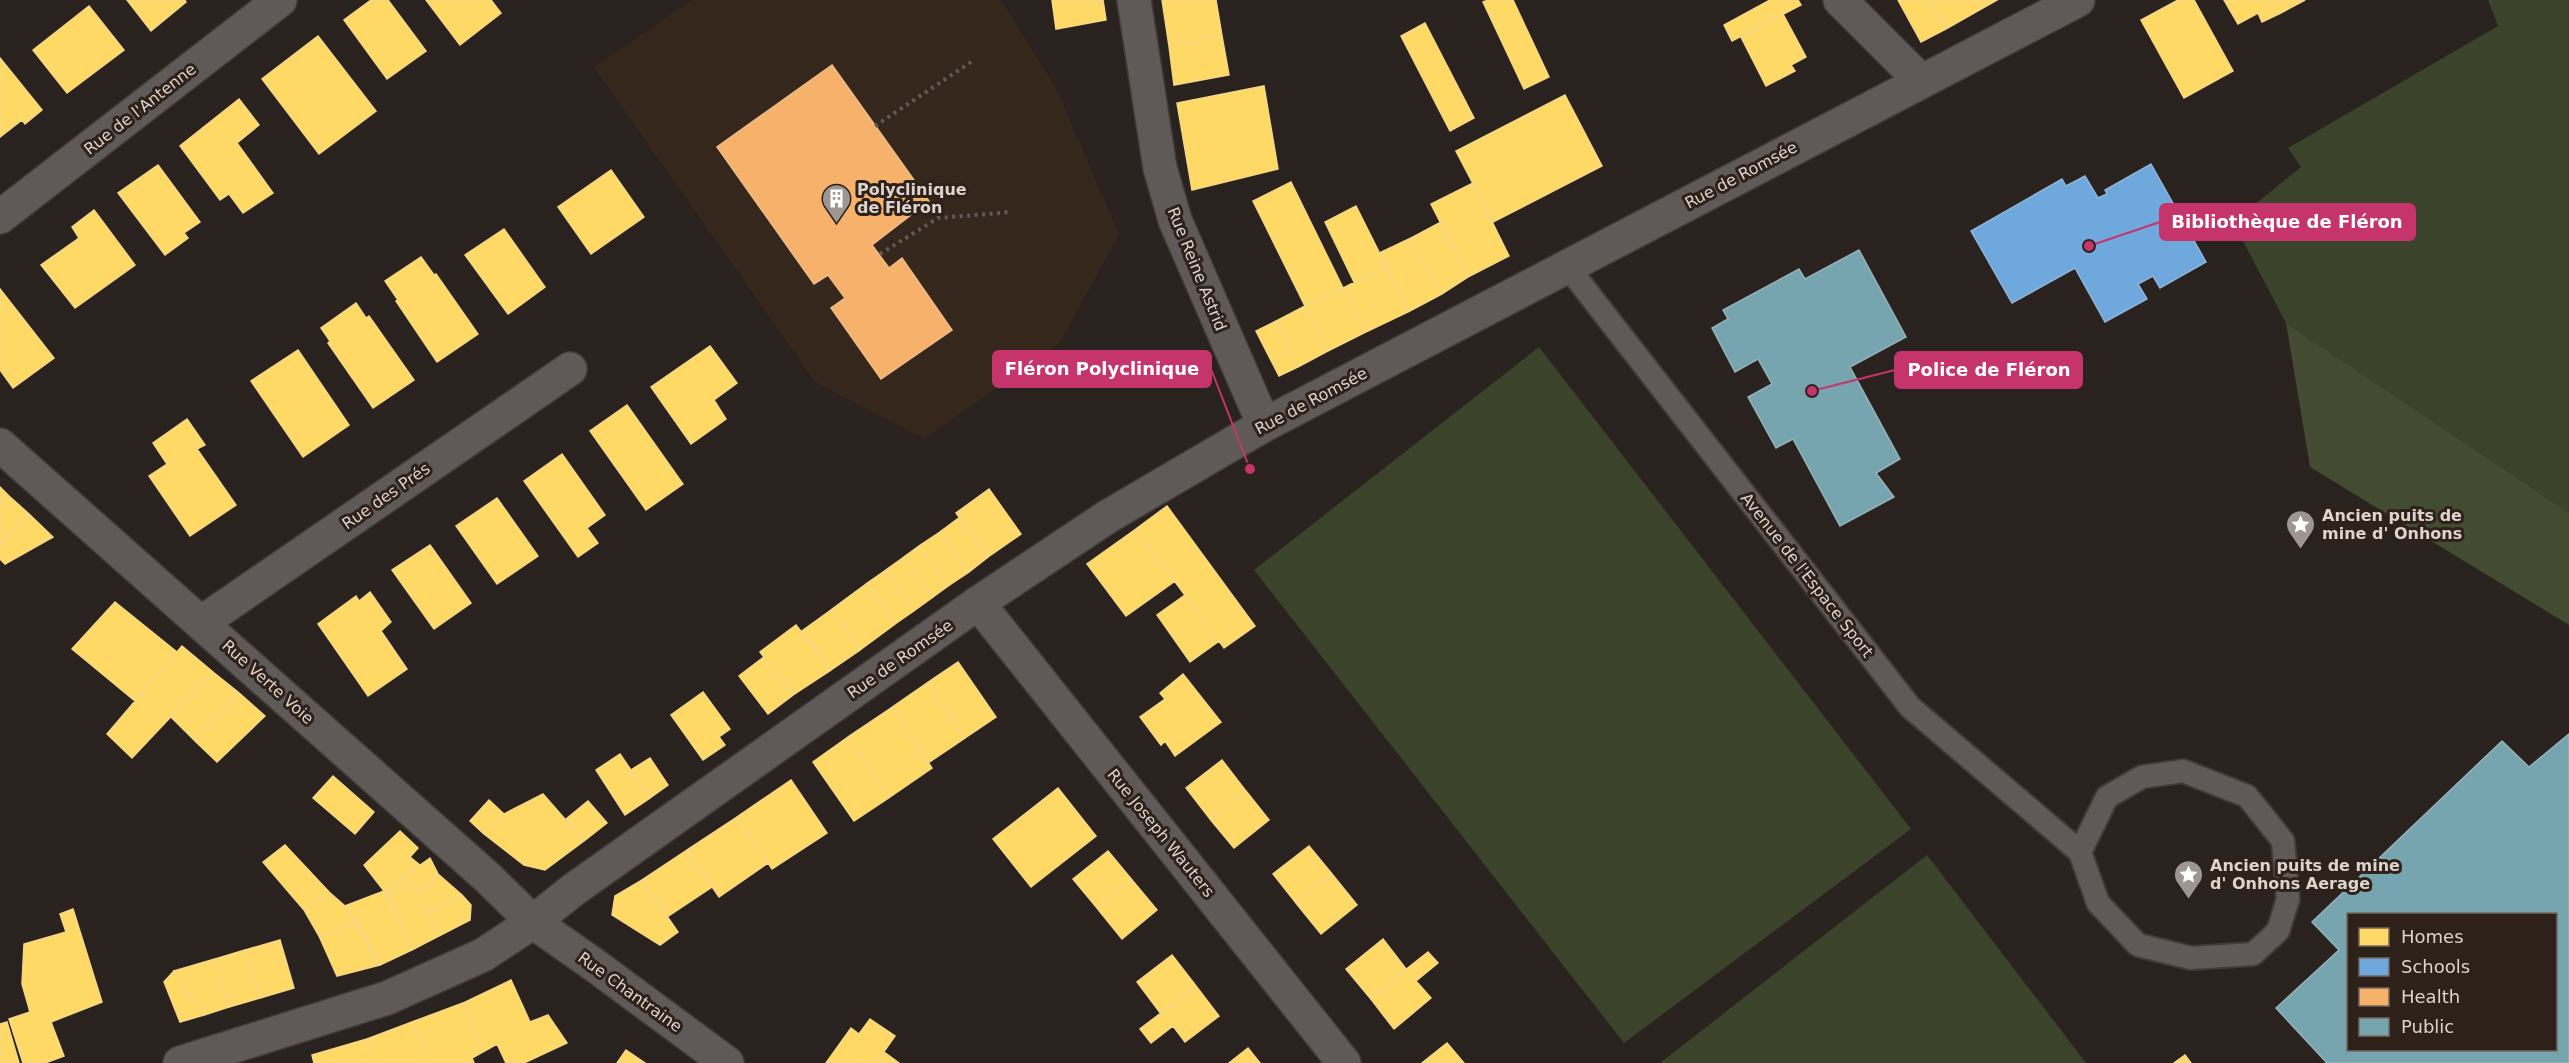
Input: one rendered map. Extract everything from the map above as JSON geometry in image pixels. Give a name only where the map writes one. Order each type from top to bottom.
[{"type":"street","name":"Rue de l'Antenne","points":[[0,217],[280,0]]},
{"type":"street","name":"Rue Reine Astrid","points":[[1134,0],[1160,168],[1175,220],[1264,425]]},
{"type":"street","points":[[1839,0],[1921,81]]},
{"type":"street","name":"Rue de Romsée","points":[[180,1063],[387,998],[483,955],[533,922],[573,890],[978,603],[1107,517],[1264,425],[2078,0]]},
{"type":"street","name":"Rue des Prés","points":[[201,623],[570,369]]},
{"type":"street","name":"Rue Verte Voie","points":[[0,445],[487,877],[533,922]]},
{"type":"street","name":"Rue Joseph Wauters","points":[[978,603],[1344,1063]]},
{"type":"street","name":"Rue Chantraine","points":[[533,922],[727,1063]]},
{"type":"lane","name":"Avenue de l'Espace Sport","points":[[1567,266],[1910,706],[2080,852]]},
{"type":"lane","points":[[2183,771],[2247,796],[2283,841],[2288,899],[2278,931],[2253,954],[2191,958],[2138,945],[2098,903],[2080,852],[2108,797],[2142,777],[2183,771]]},
{"type":"path","points":[[876,126],[971,62]]},
{"type":"path","points":[[879,254],[938,218],[1012,212]]},
{"type":"shaded area","points":[[692,0],[1001,0],[1057,90],[1119,234],[1060,343],[925,439],[815,382],[594,67]]},
{"type":"green space","points":[[2488,0],[2569,0],[2569,513],[2286,323],[2233,222],[2301,167],[2288,148],[2498,26]]},
{"type":"green space","points":[[2286,323],[2569,513],[2569,625],[2310,467]]},
{"type":"green space","points":[[1539,347],[1911,829],[1624,1043],[1254,570]]},
{"type":"green space","points":[[1927,855],[2086,1063],[1660,1063]]},
{"type":"building: Homes","points":[[127,0],[185,0],[186,2],[151,31]]},
{"type":"building: Homes","points":[[371,0],[388,0],[426,51],[387,79],[344,20]]},
{"type":"building: Homes","points":[[426,0],[491,0],[501,13],[460,45]]},
{"type":"building: Homes","points":[[1052,0],[1103,0],[1106,20],[1056,29]]},
{"type":"building: Homes","points":[[1162,0],[1216,0],[1222,36],[1169,46]]},
{"type":"building: Homes","points":[[1513,0],[1549,77],[1524,89],[1483,2]]},
{"type":"building: Homes","points":[[1770,0],[1798,0],[1801,5],[1732,41],[1724,25]]},
{"type":"building: Homes","points":[[1898,0],[1930,0],[1946,29],[1921,42]]},
{"type":"building: Homes","points":[[1930,0],[1979,0],[1983,8],[1946,29]]},
{"type":"building: Homes","points":[[1979,0],[1997,0],[1983,8]]},
{"type":"building: Homes","points":[[2178,0],[2194,0],[2233,71],[2184,98],[2141,20]]},
{"type":"building: Homes","points":[[2224,0],[2271,0],[2279,14],[2262,22],[2258,13],[2238,24]]},
{"type":"building: Homes","points":[[2271,0],[2305,0],[2279,14]]},
{"type":"building: Homes","points":[[89,6],[124,50],[67,93],[33,50]]},
{"type":"building: Homes","points":[[1783,14],[1806,57],[1791,65],[1795,71],[1766,86],[1741,37]]},
{"type":"building: Homes","points":[[1425,23],[1474,118],[1450,131],[1401,36]]},
{"type":"building: Homes","points":[[318,36],[376,111],[319,154],[262,79]]},
{"type":"building: Homes","points":[[1222,36],[1229,75],[1174,85],[1169,46]]},
{"type":"building: Homes","points":[[0,58],[42,110],[25,124],[22,120],[0,137]]},
{"type":"building: Homes","points":[[1264,86],[1278,169],[1192,190],[1177,103]]},
{"type":"building: Homes","points":[[1565,95],[1602,166],[1493,222],[1456,151]]},
{"type":"building: Homes","points":[[239,99],[259,125],[237,143],[273,193],[243,213],[229,194],[220,200],[180,146]]},
{"type":"building: Homes","points":[[158,165],[200,222],[184,233],[188,238],[165,255],[118,193]]},
{"type":"building: Homes","points":[[611,170],[644,217],[591,254],[558,207]]},
{"type":"building: Homes","points":[[1291,182],[1343,288],[1305,306],[1253,201]]},
{"type":"building: Homes","points":[[1473,183],[1509,256],[1468,277],[1431,204]]},
{"type":"building: Homes","points":[[1356,206],[1386,266],[1354,282],[1325,222]]},
{"type":"building: Homes","points":[[94,210],[135,265],[75,308],[41,265],[79,238],[72,227]]},
{"type":"building: Homes","points":[[1441,222],[1468,277],[1442,294],[1411,238]]},
{"type":"building: Homes","points":[[504,229],[545,287],[508,314],[465,255]]},
{"type":"building: Homes","points":[[1411,238],[1442,294],[1408,312],[1379,253]]},
{"type":"building: Homes","points":[[421,257],[434,275],[436,274],[478,334],[437,362],[385,281]]},
{"type":"building: Homes","points":[[1386,266],[1408,312],[1368,331],[1343,288]]},
{"type":"building: Homes","points":[[1343,288],[1368,331],[1328,351],[1305,306]]},
{"type":"building: Homes","points":[[0,289],[54,358],[13,388],[0,370]]},
{"type":"building: Homes","points":[[356,303],[366,318],[369,316],[414,380],[373,408],[328,343],[330,341],[321,328]]},
{"type":"building: Homes","points":[[1305,306],[1328,351],[1298,367],[1276,321]]},
{"type":"building: Homes","points":[[1276,321],[1298,367],[1279,376],[1256,331]]},
{"type":"building: Homes","points":[[710,346],[737,383],[714,400],[726,419],[691,444],[651,387]]},
{"type":"building: Homes","points":[[298,350],[349,425],[303,457],[251,381]]},
{"type":"building: Homes","points":[[627,405],[683,484],[646,510],[590,431]]},
{"type":"building: Homes","points":[[187,419],[205,445],[197,449],[236,505],[190,536],[149,476],[167,464],[153,443]]},
{"type":"building: Homes","points":[[562,454],[605,515],[587,528],[598,543],[578,557],[524,481]]},
{"type":"building: Homes","points":[[0,487],[9,496],[0,506]]},
{"type":"building: Homes","points":[[989,489],[1021,534],[988,557],[956,513]]},
{"type":"building: Homes","points":[[9,496],[29,514],[0,545],[0,506]]},
{"type":"building: Homes","points":[[497,498],[538,556],[497,584],[456,526]]},
{"type":"building: Homes","points":[[1167,506],[1255,626],[1224,648],[1136,529]]},
{"type":"building: Homes","points":[[29,514],[53,537],[5,564],[0,559],[0,545]]},
{"type":"building: Homes","points":[[960,517],[988,557],[969,572],[940,532]]},
{"type":"building: Homes","points":[[1136,529],[1175,581],[1126,616],[1087,564]]},
{"type":"building: Homes","points":[[940,532],[969,572],[948,586],[919,546]]},
{"type":"building: Homes","points":[[430,545],[471,603],[434,629],[392,570]]},
{"type":"building: Homes","points":[[919,546],[948,586],[933,597],[904,557]]},
{"type":"building: Homes","points":[[904,557],[933,597],[915,610],[886,570]]},
{"type":"building: Homes","points":[[886,570],[915,610],[895,624],[866,584]]},
{"type":"building: Homes","points":[[866,584],[895,624],[860,650],[831,610]]},
{"type":"building: Homes","points":[[370,592],[391,622],[381,631],[407,669],[368,696],[318,624],[356,596],[359,601]]},
{"type":"building: Homes","points":[[1185,595],[1219,641],[1190,662],[1157,615]]},
{"type":"building: Homes","points":[[115,602],[177,652],[135,701],[72,649]]},
{"type":"building: Homes","points":[[831,610],[860,650],[831,670],[802,631]]},
{"type":"building: Homes","points":[[796,625],[831,670],[793,695],[760,652]]},
{"type":"building: Homes","points":[[182,646],[213,672],[132,758],[107,734]]},
{"type":"building: Homes","points":[[764,657],[793,695],[768,714],[739,676]]},
{"type":"building: Homes","points":[[958,662],[996,717],[965,738],[927,683]]},
{"type":"building: Homes","points":[[213,672],[238,692],[195,741],[171,717]]},
{"type":"building: Homes","points":[[1183,674],[1221,722],[1175,756],[1165,741],[1161,745],[1140,717],[1165,699],[1160,693]]},
{"type":"building: Homes","points":[[927,683],[965,738],[928,763],[891,708]]},
{"type":"building: Homes","points":[[238,692],[265,716],[217,762],[195,741]]},
{"type":"building: Homes","points":[[703,692],[730,729],[719,737],[725,745],[703,760],[671,715]]},
{"type":"building: Homes","points":[[891,708],[932,768],[890,797],[848,737]]},
{"type":"building: Homes","points":[[848,737],[890,797],[854,821],[813,762]]},
{"type":"building: Homes","points":[[620,754],[650,798],[625,815],[596,770]]},
{"type":"building: Homes","points":[[650,758],[668,785],[650,798],[631,770]]},
{"type":"building: Homes","points":[[1222,760],[1246,791],[1210,819],[1186,788]]},
{"type":"building: Homes","points":[[333,776],[374,812],[355,834],[313,798]]},
{"type":"building: Homes","points":[[791,780],[827,833],[772,869],[737,817]]},
{"type":"building: Homes","points":[[1058,788],[1096,836],[1031,887],[993,839]]},
{"type":"building: Homes","points":[[1246,791],[1269,820],[1234,848],[1210,819]]},
{"type":"building: Homes","points":[[543,794],[584,841],[545,870],[524,865],[484,834],[504,814]]},
{"type":"building: Homes","points":[[489,800],[504,814],[484,834],[470,821]]},
{"type":"building: Homes","points":[[588,801],[607,823],[584,841],[566,819]]},
{"type":"building: Homes","points":[[737,817],[768,863],[719,897],[687,850]]},
{"type":"building: Homes","points":[[400,831],[418,848],[410,857],[421,866],[384,891],[364,865]]},
{"type":"building: Homes","points":[[285,845],[329,892],[304,910],[263,862]]},
{"type":"building: Homes","points":[[1309,846],[1332,874],[1296,903],[1273,874]]},
{"type":"building: Homes","points":[[687,850],[712,887],[667,917],[642,880]]},
{"type":"building: Homes","points":[[1108,851],[1132,880],[1097,908],[1073,879]]},
{"type":"building: Homes","points":[[430,858],[438,874],[421,893],[411,883],[388,896],[384,891]]},
{"type":"building: Homes","points":[[438,874],[462,895],[426,912],[421,893]]},
{"type":"building: Homes","points":[[1332,874],[1357,905],[1321,934],[1296,903]]},
{"type":"building: Homes","points":[[642,880],[678,932],[660,945],[612,915],[615,896]]},
{"type":"building: Homes","points":[[1132,880],[1157,910],[1122,939],[1097,908]]},
{"type":"building: Homes","points":[[411,883],[421,893],[426,912],[439,936],[412,950],[388,896]]},
{"type":"building: Homes","points":[[384,891],[412,950],[380,965],[345,906]]},
{"type":"building: Homes","points":[[329,892],[345,906],[357,922],[319,936],[304,910]]},
{"type":"building: Homes","points":[[462,895],[471,905],[470,920],[439,936],[426,912]]},
{"type":"building: Homes","points":[[73,909],[102,1002],[51,1022],[64,1056],[45,1063],[23,1063],[9,1019],[30,1012],[22,984],[24,944],[66,932],[60,914]]},
{"type":"building: Homes","points":[[357,922],[380,965],[337,976],[319,936]]},
{"type":"building: Homes","points":[[1383,939],[1406,969],[1370,998],[1346,969]]},
{"type":"building: Homes","points":[[280,940],[294,988],[260,998],[245,950]]},
{"type":"building: Homes","points":[[245,950],[260,998],[229,1007],[215,959]]},
{"type":"building: Homes","points":[[1428,952],[1438,963],[1416,981],[1431,998],[1394,1029],[1370,998]]},
{"type":"building: Homes","points":[[1172,955],[1196,986],[1161,1014],[1137,982]]},
{"type":"building: Homes","points":[[215,959],[229,1007],[204,1015],[174,971]]},
{"type":"building: Homes","points":[[174,971],[204,1015],[180,1022],[164,982]]},
{"type":"building: Homes","points":[[511,980],[530,1022],[548,1015],[567,1043],[524,1063],[506,1063],[497,1044],[483,1052],[463,1003]]},
{"type":"building: Homes","points":[[1196,986],[1219,1016],[1185,1042],[1173,1026],[1151,1043],[1140,1029]]},
{"type":"building: Homes","points":[[463,1003],[483,1052],[472,1058],[474,1063],[430,1063],[412,1022]]},
{"type":"building: Homes","points":[[870,1019],[895,1036],[876,1063],[826,1063],[851,1028],[859,1034]]},
{"type":"building: Homes","points":[[7,1022],[19,1063],[0,1063],[0,1024]]},
{"type":"building: Homes","points":[[412,1022],[430,1063],[374,1063],[367,1039]]},
{"type":"building: Homes","points":[[367,1039],[374,1063],[314,1063],[312,1055]]},
{"type":"building: Homes","points":[[1447,1043],[1464,1063],[1422,1063]]},
{"type":"building: Homes","points":[[1248,1048],[1260,1063],[1229,1063]]},
{"type":"building: Homes","points":[[626,1050],[645,1063],[617,1063]]},
{"type":"building: Homes","points":[[884,1052],[899,1063],[876,1063]]},
{"type":"building: Homes","points":[[2185,1055],[2191,1063],[2174,1063]]},
{"type":"building: Schools","points":[[2151,164],[2206,262],[2160,288],[2153,276],[2138,284],[2147,299],[2105,322],[2075,268],[2012,303],[1971,231],[2062,179],[2066,186],[2085,176],[2098,198],[2107,194],[2105,190]]},
{"type":"building: Health","name":"Polyclinique de Fléron","points":[[832,65],[929,201],[872,245],[889,268],[902,258],[952,330],[881,379],[831,308],[845,298],[828,275],[814,284],[717,147]]},
{"type":"building: Public","points":[[1859,250],[1906,337],[1850,367],[1900,459],[1876,473],[1894,497],[1840,526],[1793,439],[1776,448],[1748,397],[1772,384],[1758,359],[1735,372],[1712,328],[1728,319],[1723,310],[1799,269],[1805,279]]},
{"type":"building: Public","points":[[2569,734],[2569,1063],[2327,1063],[2276,1008],[2339,950],[2312,922],[2502,741],[2529,767]]},
{"type":"place","name":"Polyclinique de Fléron","points":[[836,224]]},
{"type":"place","name":"Bibliothèque de Fléron","points":[[2089,246]]},
{"type":"place","name":"Police de Fléron","points":[[1812,391]]},
{"type":"place","name":"Fléron Polyclinique","points":[[1250,469]]},
{"type":"place","name":"Ancien puits de mine d' Onhons","points":[[2301,550]]},
{"type":"place","name":"Ancien puits de mine d' Onhons Aerage","points":[[2189,900]]}]
